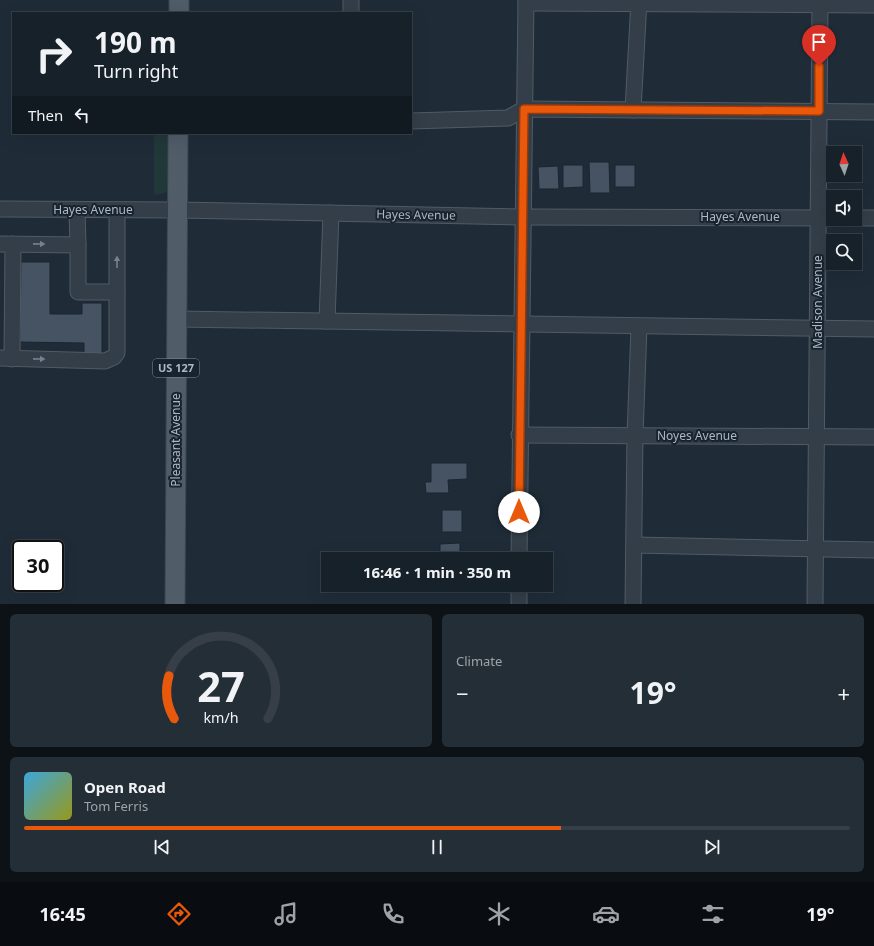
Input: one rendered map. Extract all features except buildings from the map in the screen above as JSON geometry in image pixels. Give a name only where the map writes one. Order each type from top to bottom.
[{"type":"main road","points":[[179,0],[179,12]]},
{"type":"main road","name":"Pleasant Avenue","points":[[175,604],[178,134]]},
{"type":"street","points":[[351,0],[351,12]]},
{"type":"street","points":[[519,552],[519,435],[526,1],[820,2],[874,5]]},
{"type":"street","points":[[633,110],[639,2]]},
{"type":"street","name":"Madison Avenue","points":[[815,604],[820,2]]},
{"type":"street","points":[[412,120],[508,118],[524,109],[874,112]]},
{"type":"street","name":"Hayes Avenue","points":[[0,209],[178,210],[522,217],[826,218]]},
{"type":"street","points":[[77,210],[78,292],[117,292]]},
{"type":"street","points":[[78,245],[6,244],[6,359],[105,361],[111,359],[117,352],[117,210]]},
{"type":"street","points":[[327,321],[331,213]]},
{"type":"street","points":[[862,218],[874,218]]},
{"type":"street","points":[[176,319],[521,323],[638,327],[874,329]]},
{"type":"street","points":[[633,604],[638,327]]},
{"type":"street","name":"Noyes Avenue","points":[[519,435],[874,437]]},
{"type":"street","points":[[634,545],[815,550],[874,550]]},
{"type":"street","points":[[519,592],[519,604]]},
{"type":"green space","points":[[154,134],[168,134],[167,190],[165,193],[154,195]]},
{"type":"route","points":[[519,512],[524,109],[819,111],[819,66]]}]
